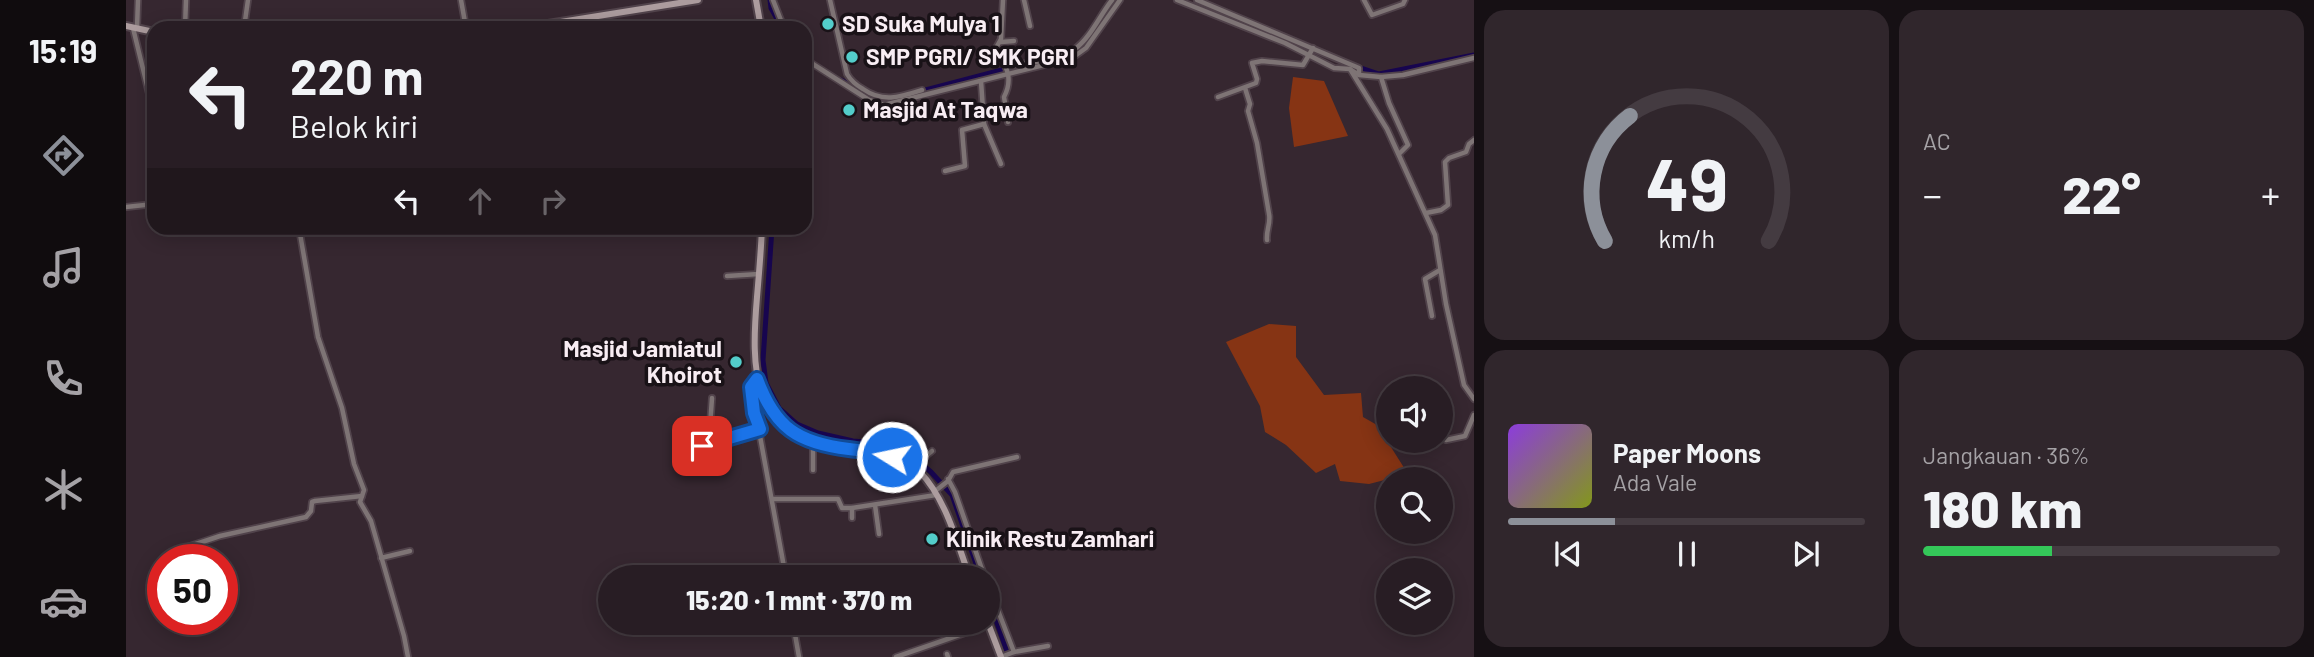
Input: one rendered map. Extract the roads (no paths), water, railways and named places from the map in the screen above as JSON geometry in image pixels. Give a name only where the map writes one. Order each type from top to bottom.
[{"type":"main road","points":[[567,21],[698,0]]},
{"type":"main road","points":[[756,0],[760,21]]},
{"type":"main road","points":[[762,235],[754,336],[757,379],[767,404],[780,423],[794,434],[813,443],[886,454],[918,467],[937,492],[965,565]]},
{"type":"main road","points":[[993,635],[1002,657]]},
{"type":"street","points":[[138,0],[132,28],[147,91]]},
{"type":"street","points":[[185,21],[186,0]]},
{"type":"street","points":[[245,21],[248,0]]},
{"type":"street","points":[[461,0],[465,21]]},
{"type":"street","points":[[773,0],[781,21]]},
{"type":"street","points":[[830,0],[847,74],[853,83],[881,98],[890,99],[922,90]]},
{"type":"street","points":[[1003,0],[1000,42],[996,49],[1007,70],[1010,89],[1004,97],[1008,122]]},
{"type":"street","points":[[1024,0],[1030,26]]},
{"type":"street","points":[[812,63],[869,100],[881,104],[924,96],[981,81],[1007,70],[1073,50],[1112,0]]},
{"type":"street","points":[[1007,70],[1068,60],[1076,56],[1089,44],[1119,0]]},
{"type":"street","points":[[1177,0],[1313,48],[1359,72]]},
{"type":"street","points":[[1198,0],[1334,68],[1381,77],[1403,75],[1474,58]]},
{"type":"street","points":[[1364,0],[1371,15],[1405,4],[1405,0]]},
{"type":"street","points":[[1384,0],[1387,9]]},
{"type":"street","points":[[1000,42],[1014,41]]},
{"type":"street","points":[[1218,97],[1252,86],[1256,81],[1252,63],[1262,61],[1300,66],[1305,64],[1313,48]]},
{"type":"street","points":[[1350,69],[1387,129],[1426,213],[1435,237],[1464,385],[1474,399]]},
{"type":"street","points":[[1381,77],[1389,103],[1408,145],[1399,154]]},
{"type":"street","points":[[981,81],[984,124],[1001,164]]},
{"type":"street","points":[[1245,88],[1270,222],[1267,240]]},
{"type":"street","points":[[945,172],[965,166],[962,129],[984,124]]},
{"type":"street","points":[[1426,213],[1441,210],[1448,205],[1445,162],[1466,152],[1474,140]]},
{"type":"street","points":[[126,207],[147,205]]},
{"type":"street","points":[[300,235],[318,337],[342,408],[354,464],[364,490],[360,502],[371,521],[408,657]]},
{"type":"street","points":[[1432,316],[1425,279],[1440,270]]},
{"type":"street","points":[[727,276],[759,274]]},
{"type":"street","points":[[757,379],[751,387],[754,413],[760,429],[784,565]]},
{"type":"street","points":[[712,398],[712,443]]},
{"type":"street","points":[[1453,439],[1465,436],[1474,415]]},
{"type":"street","points":[[702,446],[760,429]]},
{"type":"street","points":[[813,443],[813,470]]},
{"type":"street","points":[[918,467],[923,458],[932,451]]},
{"type":"street","points":[[773,499],[838,499],[842,508],[876,505],[937,492],[956,471],[1017,457]]},
{"type":"street","points":[[948,480],[955,492],[980,565]]},
{"type":"street","points":[[196,544],[306,517],[311,511],[312,502],[315,501],[363,495]]},
{"type":"street","points":[[876,505],[879,534]]},
{"type":"street","points":[[852,508],[852,518]]},
{"type":"street","points":[[381,558],[410,551]]},
{"type":"street","points":[[1000,618],[1012,652]]},
{"type":"street","points":[[795,635],[799,657]]},
{"type":"street","points":[[896,657],[957,635]]},
{"type":"street","points":[[1002,657],[1012,652],[1048,646]]},
{"type":"waterway","points":[[770,0],[778,21]]},
{"type":"waterway","points":[[1355,66],[1379,74],[1474,55]]},
{"type":"waterway","points":[[918,92],[1017,66]]},
{"type":"waterway","points":[[841,80],[877,100],[895,98]]},
{"type":"waterway","points":[[772,235],[763,360],[766,383],[779,408],[797,424],[818,433],[853,441],[899,445],[931,472],[952,495],[976,565]]},
{"type":"waterway","points":[[1000,631],[1009,657]]},
{"type":"place","name":"SD Suka Mulya 1","points":[[828,24]]},
{"type":"place","name":"SMP PGRI/ SMK PGRI","points":[[852,57]]},
{"type":"place","name":"Masjid At Taqwa","points":[[849,110]]},
{"type":"place","name":"Masjid Jamiatul Khoirot","points":[[736,362]]},
{"type":"place","name":"Klinik Restu Zamhari","points":[[932,539]]}]
